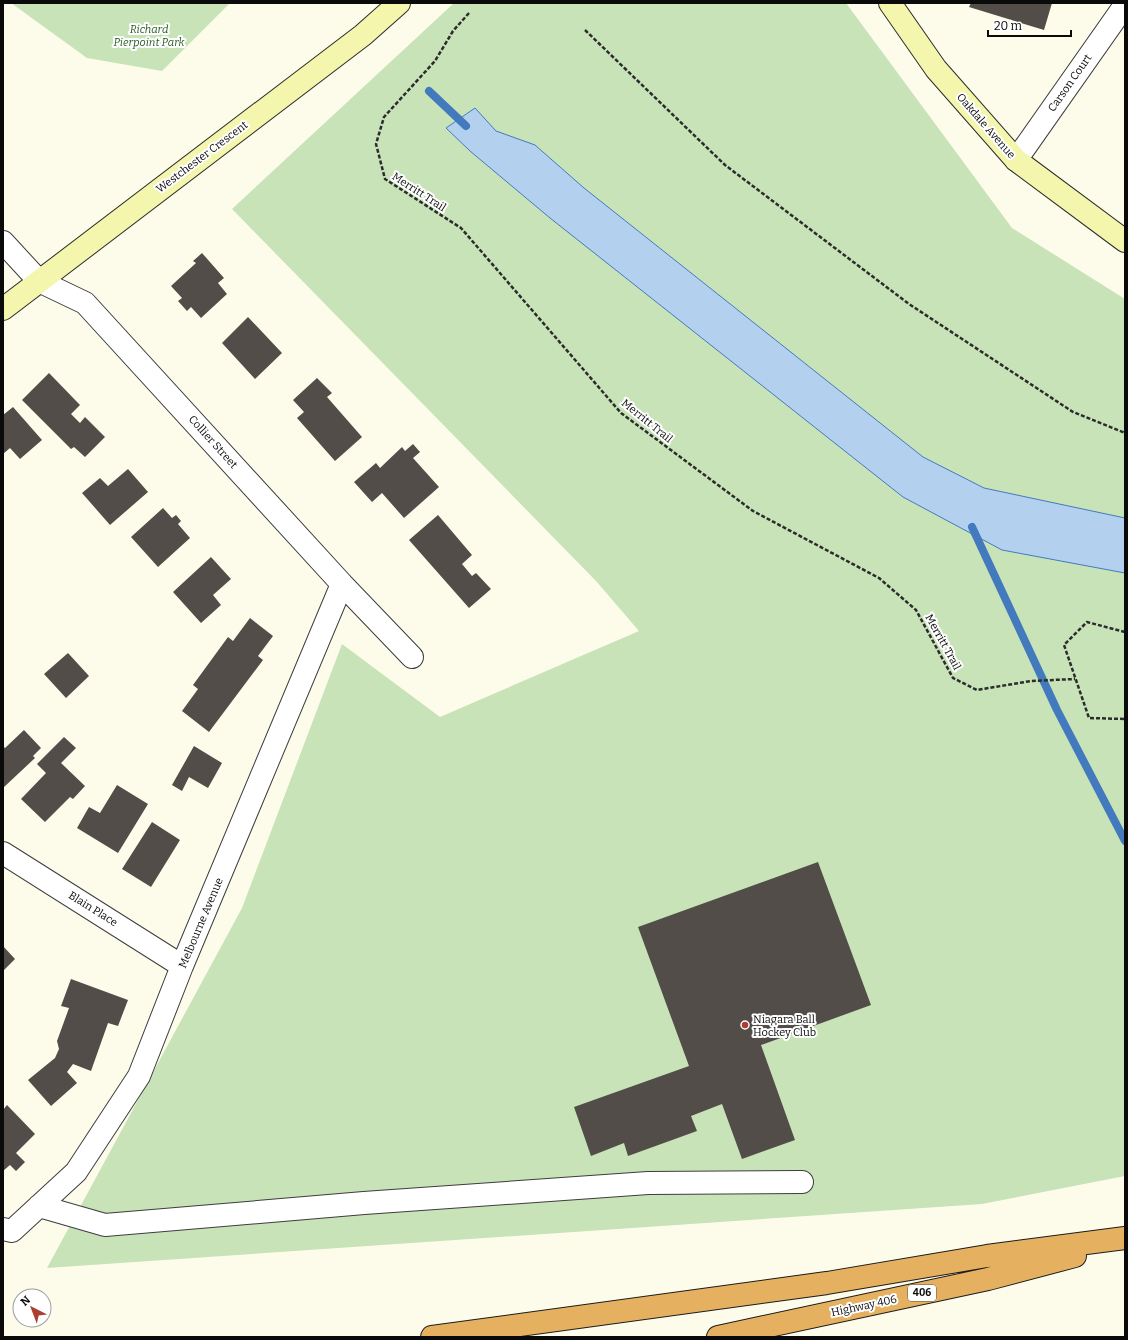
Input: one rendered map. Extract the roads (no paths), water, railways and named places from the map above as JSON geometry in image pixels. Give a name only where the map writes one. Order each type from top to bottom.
[{"type":"highway","points":[[432,1337],[827,1282],[987,1256],[1125,1238]]},
{"type":"highway","name":"Highway 406","points":[[718,1337],[988,1279],[1125,1243]]},
{"type":"main road","name":"Westchester Crescent","points":[[3,309],[363,35],[399,3]]},
{"type":"main road","name":"Oakdale Avenue","points":[[890,3],[936,69],[1016,160],[1125,241]]},
{"type":"street","name":"Carson Court","points":[[1016,160],[1125,5]]},
{"type":"street","name":"Collier Street","points":[[3,242],[39,281],[85,302],[342,584],[412,657]]},
{"type":"street","name":"Melbourne Avenue","points":[[8,1230],[39,1206],[76,1172],[139,1076],[182,966],[342,584]]},
{"type":"street","name":"Blain Place","points":[[3,853],[182,966]]},
{"type":"street","points":[[39,1206],[105,1225],[364,1202],[648,1183],[802,1182]]},
{"type":"water","points":[[475,108],[496,131],[535,145],[584,188],[923,457],[984,488],[1125,518],[1125,573],[1002,550],[903,497],[550,218],[470,151],[446,128]]},
{"type":"waterway","points":[[429,91],[466,126]]},
{"type":"waterway","points":[[972,527],[1057,710],[1125,841]]},
{"type":"place","name":"Niagara Ball Hockey Club","points":[[745,1025]]},
{"type":"park label","name":"Richard Pierpoint Park","points":[[149,35]]}]
